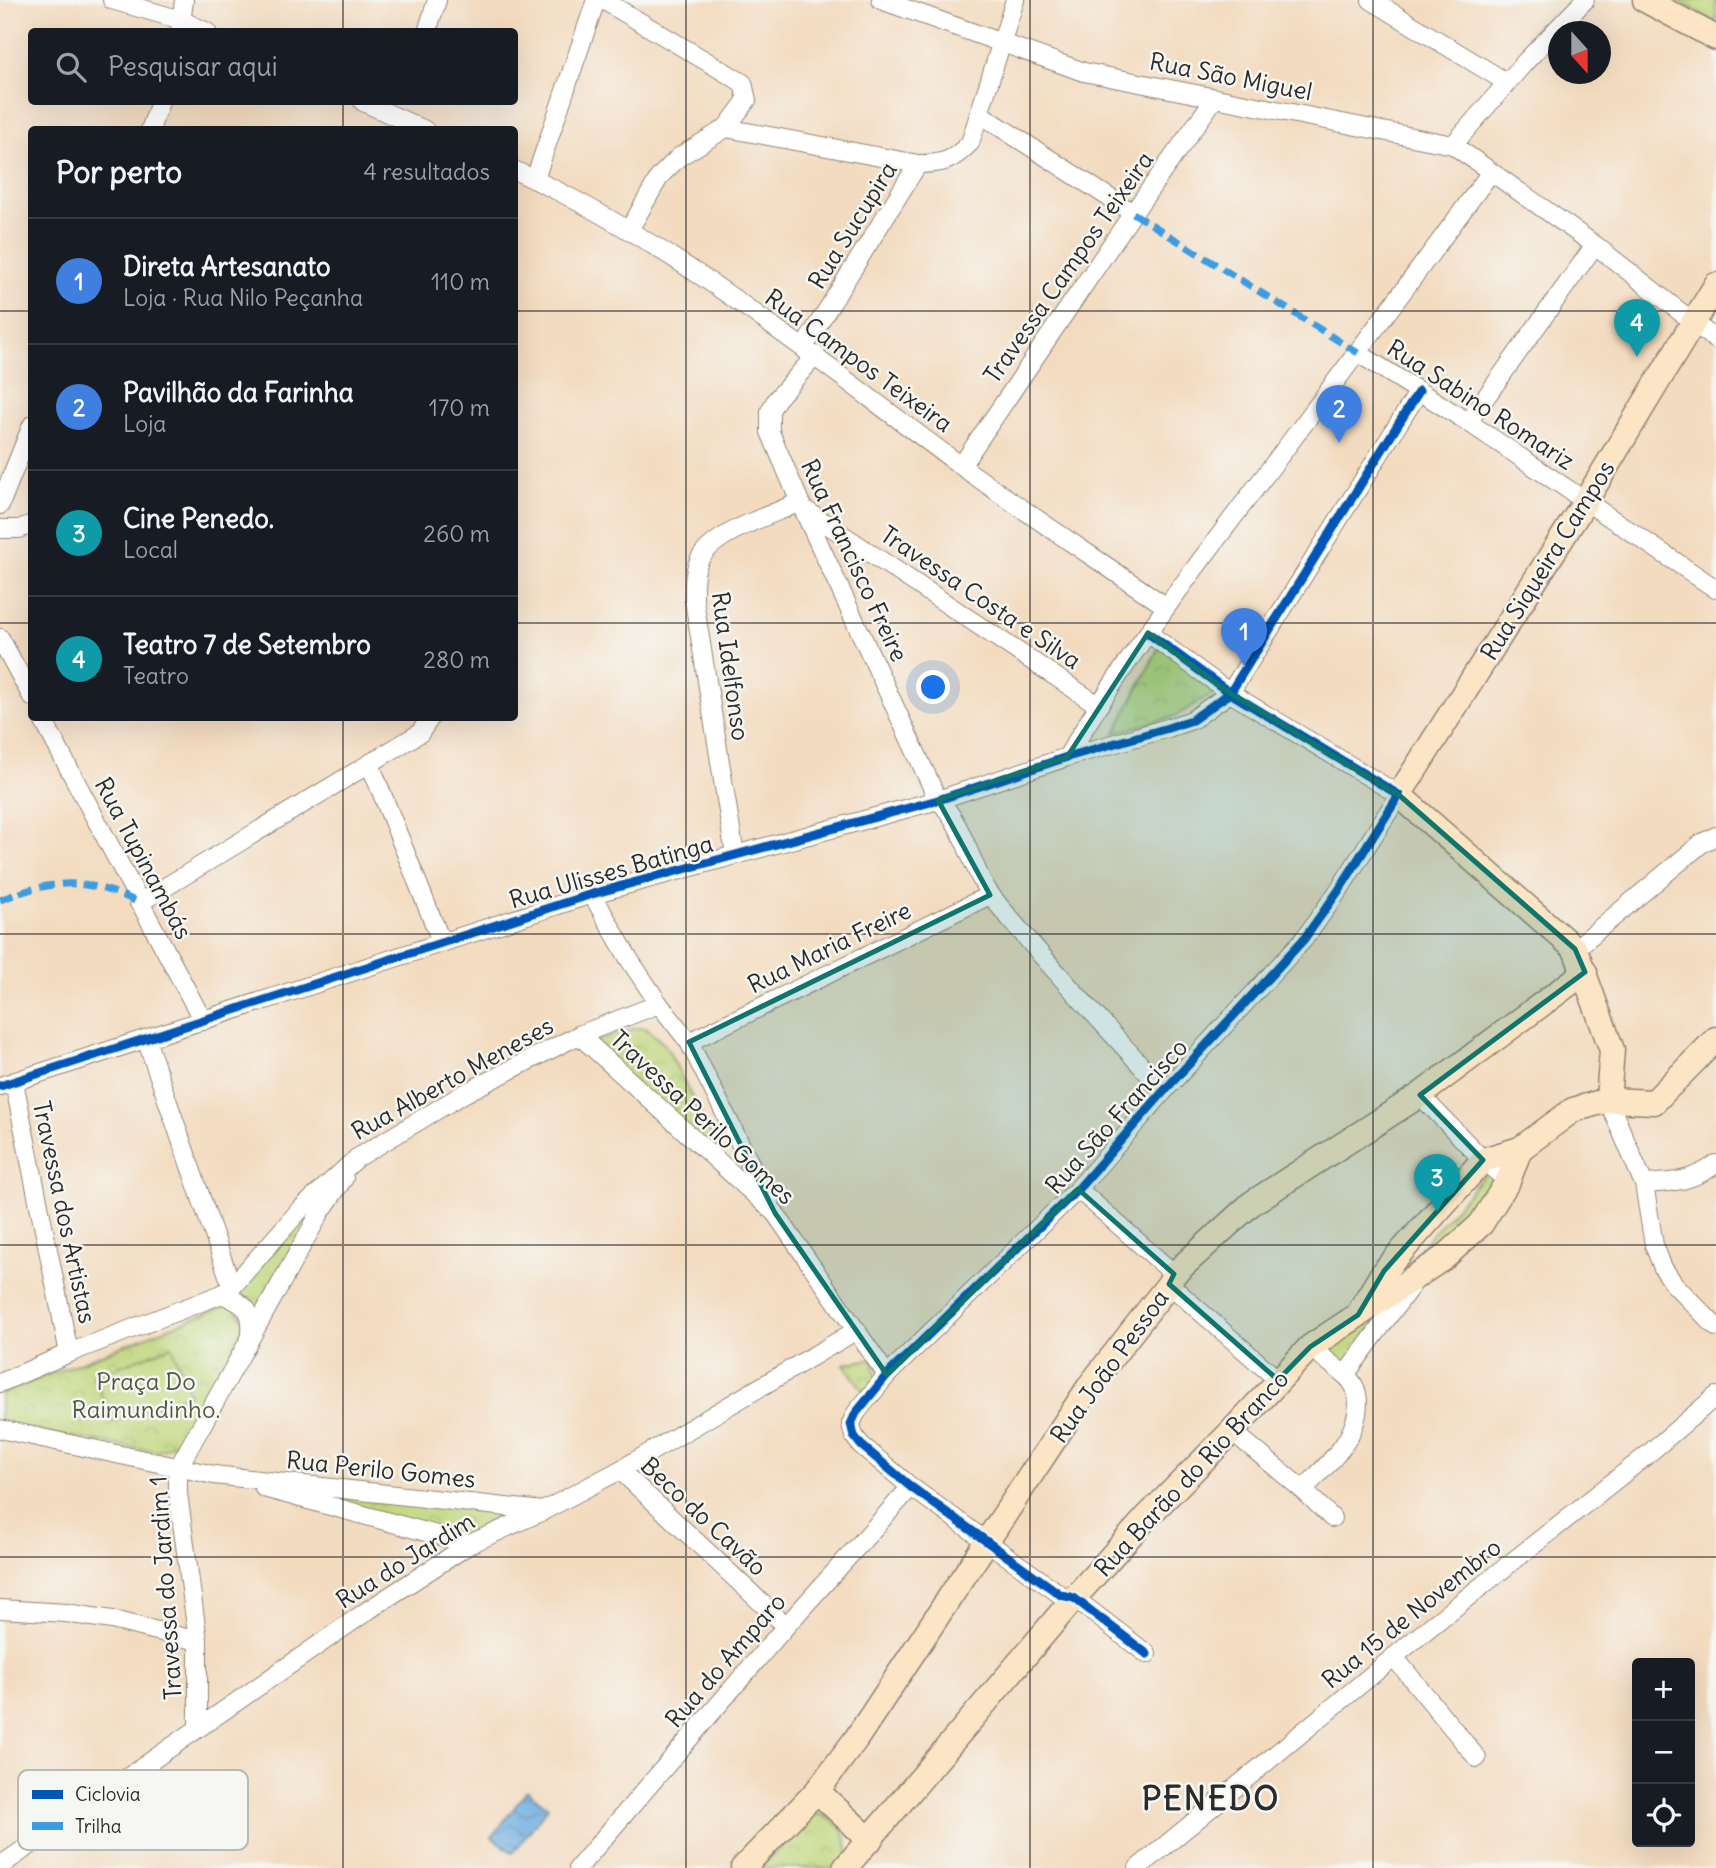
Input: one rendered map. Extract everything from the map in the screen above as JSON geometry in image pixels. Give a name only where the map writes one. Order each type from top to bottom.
[{"type":"main road","points":[[1645,0],[1716,38]]},
{"type":"main road","name":"Rua Siqueira Campos","points":[[1399,795],[1585,502],[1716,285]]},
{"type":"main road","points":[[1399,795],[1580,961],[1612,1050],[1608,1100]]},
{"type":"main road","name":"Rua João Pessoa","points":[[743,1868],[817,1791],[856,1739],[1091,1384],[1171,1279],[1252,1203],[1420,1095],[1580,961]]},
{"type":"main road","points":[[1483,1160],[1520,1149],[1573,1110],[1608,1100],[1654,1102],[1716,1039]]},
{"type":"main road","name":"Rua Barão do Rio Branco","points":[[845,1868],[1074,1598],[1146,1518],[1310,1347],[1445,1256],[1481,1224],[1508,1181],[1520,1149]]},
{"type":"main road","name":"Rua Barão do Rio Branco","points":[[1358,1315],[1384,1271],[1483,1160]]},
{"type":"main road","points":[[817,1791],[870,1840]]},
{"type":"street","points":[[112,0],[180,26],[184,0]]},
{"type":"street","points":[[428,28],[437,0]]},
{"type":"street","points":[[535,179],[596,0]]},
{"type":"street","points":[[603,0],[743,83],[747,100],[726,128],[679,157],[660,176],[629,230]]},
{"type":"street","name":"Rua São Miguel","points":[[881,0],[1084,72],[1453,145]]},
{"type":"street","points":[[726,128],[918,164],[939,164],[955,158],[970,143],[1015,0]]},
{"type":"street","points":[[1371,0],[1506,82]]},
{"type":"street","points":[[1584,0],[1506,82],[1453,145],[1595,245],[1716,340]]},
{"type":"street","name":"Travessa Campos Teixeira","points":[[961,466],[1133,213],[1215,98]]},
{"type":"street","points":[[151,126],[159,105]]},
{"type":"street","points":[[378,105],[402,110],[420,126]]},
{"type":"street","points":[[980,114],[1133,213]]},
{"type":"street","name":"Rua Sucupira","points":[[810,351],[918,164]]},
{"type":"street","name":"Rua Campos Teixeira","points":[[518,172],[629,230],[810,351],[961,466],[1166,606]]},
{"type":"street","points":[[1068,757],[1098,705],[1166,606],[1491,172]]},
{"type":"street","points":[[1468,422],[1595,245]]},
{"type":"street","name":"Rua Francisco Freire","points":[[810,351],[769,411],[770,432],[801,505],[938,800],[947,808],[956,824],[990,895],[1164,1091]]},
{"type":"street","name":"Rua Sabino Romariz","points":[[1358,353],[1468,422],[1716,589]]},
{"type":"street","points":[[1230,693],[1419,391]]},
{"type":"street","points":[[2,494],[28,434]]},
{"type":"street","name":"Travessa Costa e Silva","points":[[801,505],[1098,705]]},
{"type":"street","name":"Rua Idelfonso","points":[[735,855],[694,600],[694,578],[700,558],[719,539],[801,505]]},
{"type":"street","points":[[0,529],[19,529],[28,526]]},
{"type":"street","points":[[1148,633],[1230,693],[1399,795]]},
{"type":"street","points":[[0,638],[28,690]]},
{"type":"street","name":"Rua Ulisses Batinga","points":[[7,1084],[440,941],[592,894],[938,800],[1192,720],[1230,693]]},
{"type":"street","name":"Rua Tupinambás","points":[[44,721],[204,1021]]},
{"type":"street","points":[[139,903],[420,733],[428,721]]},
{"type":"street","points":[[370,764],[440,941]]},
{"type":"street","name":"Rua São Francisco","points":[[911,1487],[860,1445],[851,1424],[856,1413],[887,1375],[1078,1189],[1304,939],[1339,890],[1399,795]]},
{"type":"street","points":[[1580,961],[1702,843],[1716,836]]},
{"type":"street","points":[[592,894],[659,1004],[689,1042],[775,1213]]},
{"type":"street","name":"Rua Maria Freire","points":[[689,1042],[990,895]]},
{"type":"street","name":"Rua Alberto Meneses","points":[[227,1291],[298,1212],[358,1158],[466,1093],[579,1035],[659,1004]]},
{"type":"street","name":"Travessa Perilo Gomes","points":[[579,1035],[775,1213],[887,1375]]},
{"type":"street","points":[[146,1039],[227,1291],[246,1307],[252,1321],[251,1336]]},
{"type":"street","name":"Travessa dos Artistas","points":[[7,1084],[69,1353]]},
{"type":"street","points":[[1420,1095],[1483,1160],[1508,1181]]},
{"type":"street","points":[[1608,1100],[1644,1184],[1654,1245],[1663,1268],[1674,1284],[1716,1327]]},
{"type":"street","name":"Travessa do Jardim 1","points":[[198,1727],[198,1641],[178,1493],[178,1468],[320,1213],[358,1158]]},
{"type":"street","points":[[1644,1184],[1687,1180],[1716,1164]]},
{"type":"street","points":[[1078,1189],[1278,1381]]},
{"type":"street","points":[[1345,1375],[1419,1274]]},
{"type":"street","points":[[0,1383],[227,1291]]},
{"type":"street","name":"Rua do Jardim","points":[[137,1770],[370,1609],[470,1544],[543,1511],[620,1470],[857,1330]]},
{"type":"street","points":[[1303,1490],[1349,1440],[1357,1418],[1358,1395],[1351,1380],[1310,1347]]},
{"type":"street","name":"Rua 15 de Novembro","points":[[1138,1868],[1716,1396]]},
{"type":"street","name":"Rua Perilo Gomes","points":[[0,1429],[214,1475],[470,1544]]},
{"type":"street","points":[[1232,1430],[1332,1518]]},
{"type":"street","name":"Beco do Cavão","points":[[620,1470],[786,1626]]},
{"type":"street","name":"Rua Perilo Gomes","points":[[214,1475],[543,1511]]},
{"type":"street","points":[[911,1487],[1061,1595],[1074,1598],[1147,1654]]},
{"type":"street","name":"Rua do Amparo","points":[[578,1868],[786,1626],[911,1487]]},
{"type":"street","points":[[0,1609],[66,1613],[112,1620],[198,1641]]},
{"type":"street","points":[[1394,1657],[1477,1758]]},
{"type":"street","name":"Rua do Jardim","points":[[0,1866],[23,1850]]},
{"type":"highlighted area","points":[[1148,633],[1230,693],[1399,795],[1575,949],[1585,972],[1420,1095],[1483,1160],[1384,1271],[1358,1315],[1310,1347],[1278,1380],[1169,1284],[1174,1274],[1078,1189],[887,1375],[775,1213],[689,1042],[990,895],[938,800],[1067,757]]},
{"type":"green space","points":[[1676,0],[1716,0],[1716,23]]},
{"type":"green space","points":[[1160,645],[1220,690],[1173,717],[1115,733]]},
{"type":"green space","points":[[637,1028],[646,1028],[666,1046],[736,1184],[589,1043]]},
{"type":"green space","points":[[1491,1167],[1502,1174],[1472,1224],[1383,1291]]},
{"type":"green space","points":[[339,1179],[260,1306],[250,1306],[239,1292],[241,1283]]},
{"type":"green space","points":[[1389,1299],[1347,1370],[1324,1348]]},
{"type":"green space","name":"Praça Do Raimundinho.","points":[[224,1306],[234,1307],[244,1319],[243,1328],[192,1426],[167,1448],[156,1452],[0,1424],[0,1394]]},
{"type":"green space","points":[[172,1346],[189,1394],[112,1422],[94,1376]]},
{"type":"green space","points":[[872,1359],[878,1381],[864,1392],[844,1364]]},
{"type":"green space","points":[[263,1485],[520,1510],[468,1538]]},
{"type":"green space","points":[[811,1813],[827,1817],[839,1826],[846,1839],[848,1855],[836,1868],[761,1868]]},
{"type":"water","points":[[527,1791],[548,1807],[513,1853],[492,1837]]},
{"type":"marked path","points":[[1133,213],[1358,353]]},
{"type":"marked path","points":[[0,900],[37,888],[70,884],[103,889],[139,903]]},
{"type":"cycle path","points":[[0,1086],[592,894],[938,800],[1067,757],[1192,720],[1230,693],[1419,391]]},
{"type":"cycle path","points":[[1147,1654],[1074,1598],[1061,1595],[911,1487],[861,1445],[854,1436],[851,1424],[856,1413],[887,1375],[1078,1189],[1304,939],[1339,890],[1399,795],[1230,693],[1148,633]]},
{"type":"place","name":"Teatro 7 de Setembro","points":[[1637,357]]},
{"type":"place","name":"Pavilhão da Farinha","points":[[1339,443]]},
{"type":"place","name":"Direta Artesanato","points":[[1244,666]]},
{"type":"place","name":"Cine Penedo.","points":[[1437,1212]]},
{"type":"district","name":"PENEDO","points":[[1211,1798]]}]
